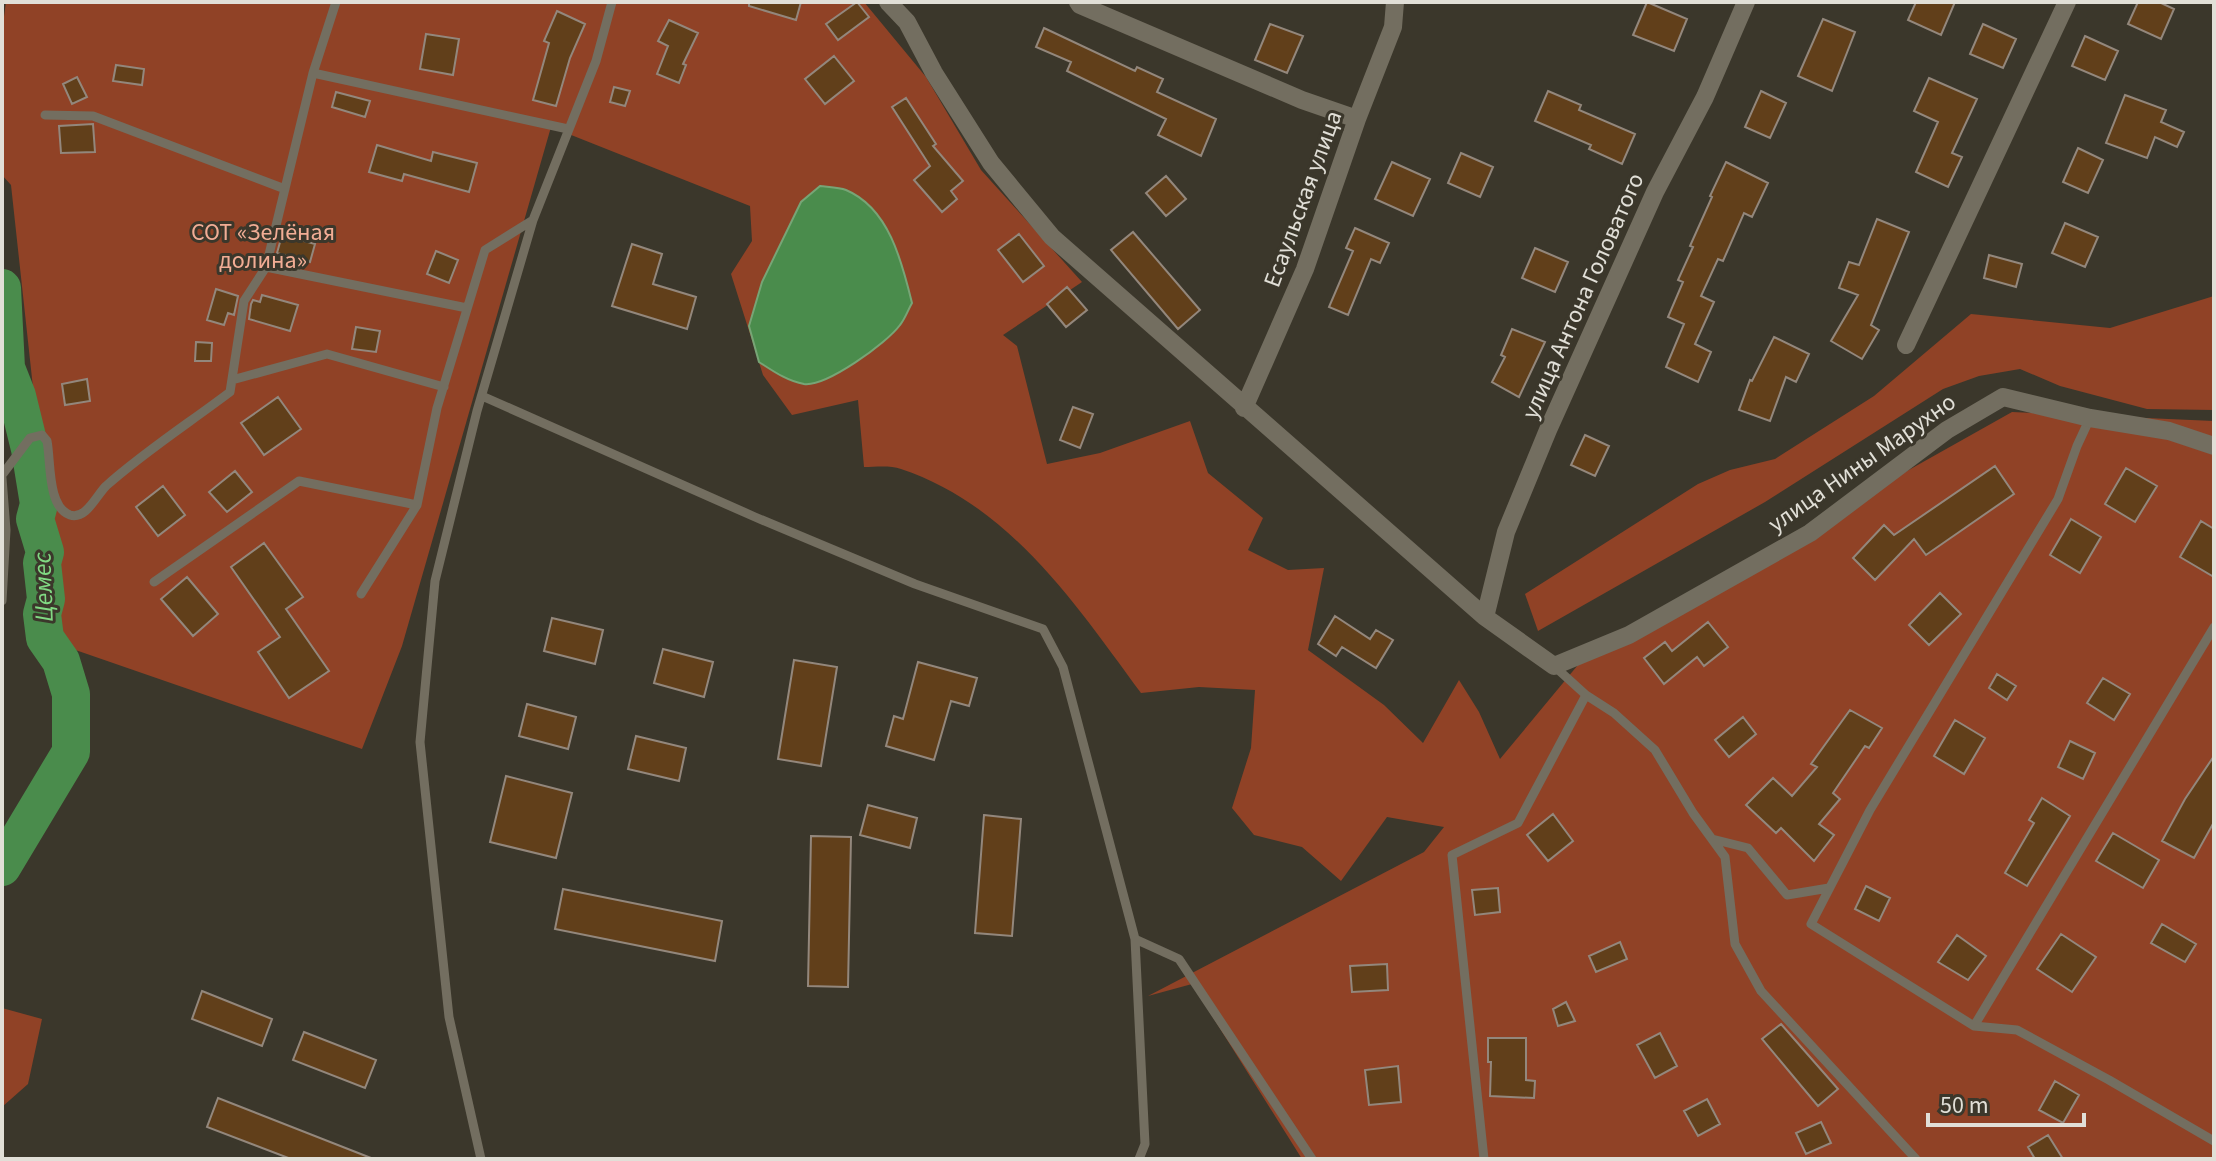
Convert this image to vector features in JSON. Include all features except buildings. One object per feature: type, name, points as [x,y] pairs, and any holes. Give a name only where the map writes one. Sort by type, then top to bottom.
[{"type":"street","points":[[888,2],[907,22],[934,73],[991,163],[1052,237],[1485,617],[1554,666]]},
{"type":"street","points":[[1078,2],[1275,89],[1357,119]]},
{"type":"street","name":"Есаульская улица","points":[[1244,408],[1305,269],[1393,27],[1395,2]]},
{"type":"street","name":"улица Антона Головатого","points":[[1485,617],[1506,532],[1548,430],[1655,192],[1705,97],[1746,2]]},
{"type":"street","points":[[1906,345],[2067,2]]},
{"type":"street","name":"улица Нины Марухно","points":[[1554,666],[1629,635],[1810,533],[1947,430],[2003,397],[2090,418],[2169,431],[2214,446]]},
{"type":"lane","points":[[2,601],[6,530],[2,476],[30,438],[42,435],[47,441],[52,486],[61,509],[72,516],[82,514],[106,487],[230,392],[244,301],[266,267],[313,73],[336,2]]},
{"type":"lane","points":[[481,1159],[449,1017],[420,742],[435,581],[482,396],[533,220],[596,61],[612,2]]},
{"type":"lane","points":[[313,73],[568,129]]},
{"type":"lane","points":[[45,115],[93,116],[285,189]]},
{"type":"lane","points":[[361,594],[417,505],[444,387],[485,250],[533,220]]},
{"type":"lane","points":[[266,267],[467,308]]},
{"type":"lane","points":[[232,380],[327,354],[444,387]]},
{"type":"lane","points":[[482,396],[915,584],[1043,629],[1063,667],[1135,939],[1145,1144],[1139,1159]]},
{"type":"lane","points":[[2090,418],[2058,499],[1870,810],[1811,924],[1974,1026],[2017,1030],[2214,1141]]},
{"type":"lane","points":[[154,582],[299,481],[417,505]]},
{"type":"lane","points":[[1974,1026],[2214,627]]},
{"type":"lane","points":[[1554,666],[1655,750],[1725,857],[1735,944],[1761,991],[1916,1159]]},
{"type":"lane","points":[[1484,1159],[1452,855],[1518,823],[1586,695]]},
{"type":"lane","points":[[1712,839],[1748,848],[1787,895],[1829,888]]},
{"type":"lane","points":[[1135,939],[1179,959],[1312,1159]]},
{"type":"green space","name":"СОТ «Зелёная долина»","points":[[6,2],[864,2],[926,77],[981,170],[1082,282],[1003,335],[1017,346],[1047,464],[1100,453],[1190,421],[1208,473],[1263,518],[1248,550],[1288,570],[1324,568],[1308,650],[1384,705],[1423,743],[1459,680],[1479,712],[1500,759],[1592,648],[2012,412],[2214,421],[2214,1159],[1302,1159],[1192,984],[1148,996],[1424,852],[1444,827],[1387,817],[1341,881],[1302,847],[1254,835],[1232,808],[1251,748],[1255,690],[1199,687],[1141,693],[1065,593],[1008,532],[940,485],[897,468],[864,467],[858,400],[792,415],[763,375],[731,274],[752,241],[750,206],[551,127],[402,646],[362,749],[61,645],[11,185],[2,175],[2,31]]},
{"type":"green space","points":[[2214,296],[2214,410],[2147,409],[2060,386],[2020,369],[1979,376],[1943,389],[1765,502],[1538,631],[1525,594],[1698,484],[1730,470],[1775,459],[1874,396],[1971,314],[2110,328]]},
{"type":"green space","points":[[2,1008],[42,1019],[28,1084],[2,1107]]},
{"type":"shaded area","points":[[820,186],[846,190],[873,209],[898,254],[912,303],[900,325],[870,352],[826,379],[804,384],[786,378],[759,362],[749,326],[762,282],[801,202]]},
{"type":"waterway","name":"Цемес","points":[[2,288],[6,368],[17,396],[30,449],[39,504],[35,519],[45,552],[42,563],[46,599],[42,614],[45,638],[61,661],[71,694],[71,752],[2,867]]}]
